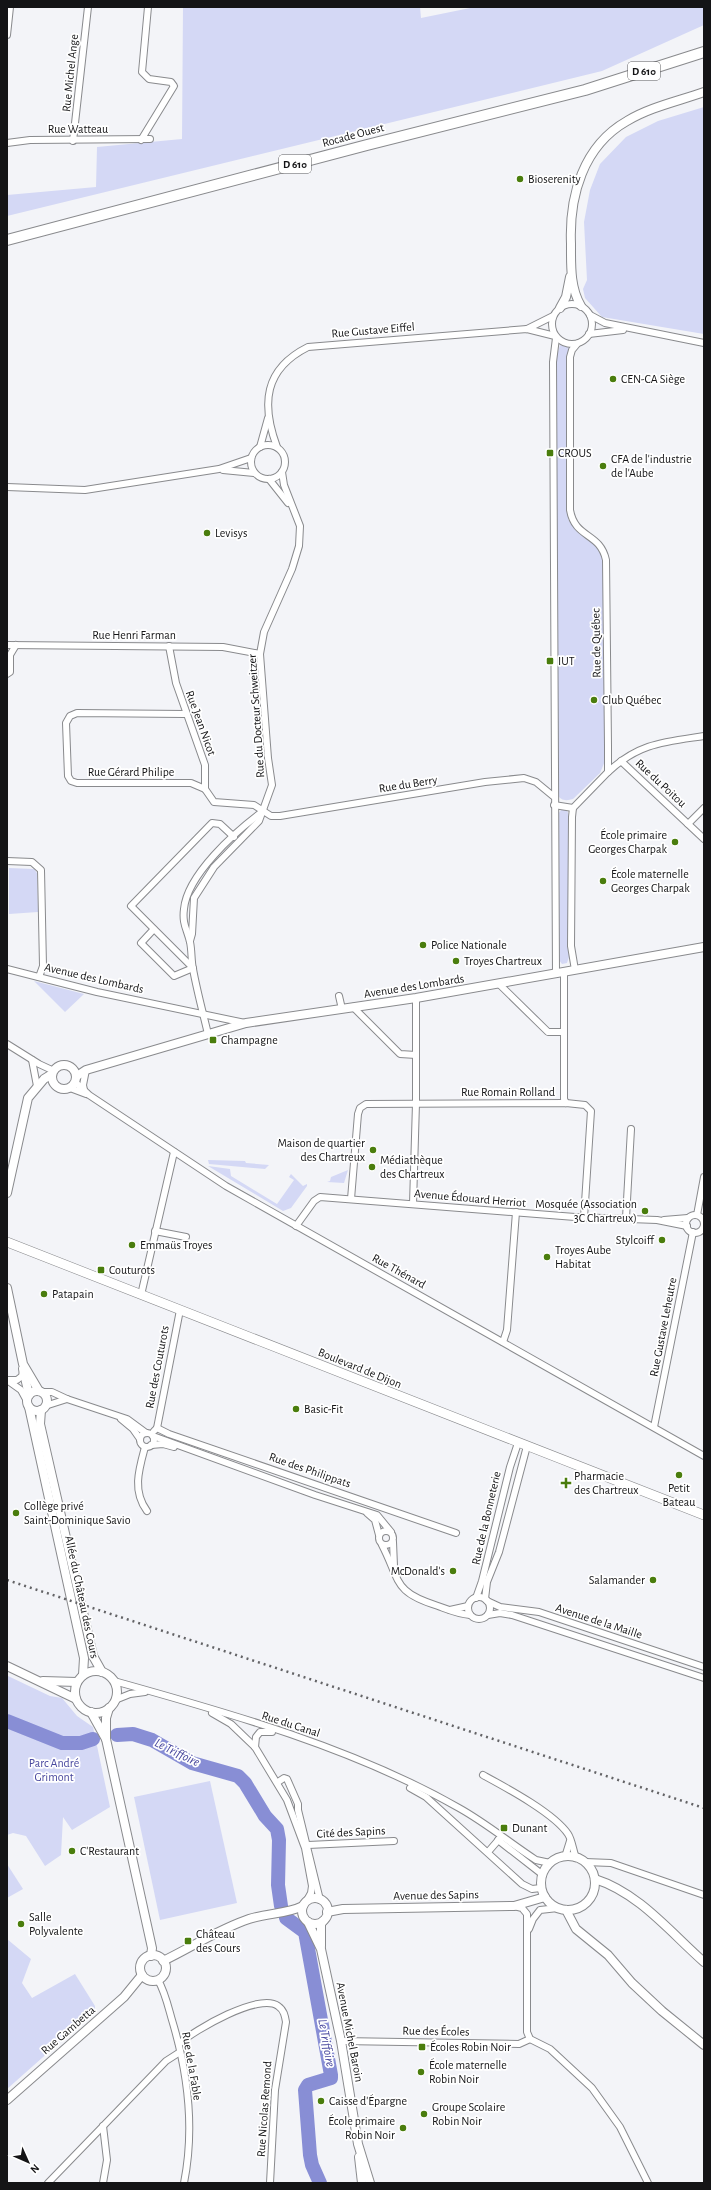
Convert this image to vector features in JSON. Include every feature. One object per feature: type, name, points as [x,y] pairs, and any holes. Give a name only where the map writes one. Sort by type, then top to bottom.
[{"type":"main road","name":"Rocade Ouest","points":[[7,240],[367,144],[585,90],[704,52]]},
{"type":"main road","name":"Boulevard de Dijon","points":[[7,1242],[704,1515]]},
{"type":"street","points":[[7,35],[10,7]]},
{"type":"street","name":"Rue Michel Ange","points":[[73,141],[88,7]]},
{"type":"street","points":[[141,140],[174,86],[171,82],[149,79],[142,72],[148,7]]},
{"type":"street","points":[[704,92],[644,112],[626,121],[599,145],[588,159],[576,187],[571,217],[574,288],[581,306],[590,315],[605,324],[704,343]]},
{"type":"street","name":"Rue Watteau","points":[[7,143],[30,140],[73,141],[150,139]]},
{"type":"street","points":[[572,264],[566,297],[560,308],[553,316],[551,326],[556,337],[566,344],[577,344],[589,334],[592,328],[590,315]]},
{"type":"street","points":[[560,308],[570,304],[581,306]]},
{"type":"street","name":"Rue Gustave Eiffel","points":[[527,329],[553,316]]},
{"type":"street","name":"Rue Gustave Eiffel","points":[[260,447],[268,416],[268,390],[278,368],[294,354],[308,347],[527,329],[556,337]]},
{"type":"street","points":[[589,334],[611,330],[635,330]]},
{"type":"street","points":[[556,337],[553,362],[553,796],[563,1032],[564,1099],[566,1103]]},
{"type":"street","name":"Rue de Québec","points":[[577,344],[572,350],[570,357],[570,510],[574,524],[603,548],[606,560],[608,772]]},
{"type":"street","name":"Rue Gustave Eiffel","points":[[268,416],[277,447]]},
{"type":"street","points":[[265,445],[277,447],[285,460],[282,472],[278,476],[269,479],[258,477],[251,467],[251,458],[254,451],[265,445]]},
{"type":"street","points":[[7,487],[85,490],[219,470],[251,458]]},
{"type":"street","points":[[219,470],[254,473]]},
{"type":"street","name":"Rue du Docteur Schweitzer","points":[[190,941],[192,934],[194,898],[197,892],[218,863],[259,821],[272,785],[260,654],[264,632],[292,568],[299,546],[300,526],[291,507],[284,485],[282,472]]},
{"type":"street","name":"Rue du Docteur Schweitzer","points":[[269,479],[291,507]]},
{"type":"street","name":"Rue Henri Farman","points":[[7,645],[223,647],[260,654]]},
{"type":"street","points":[[7,674],[10,672],[10,655],[16,645]]},
{"type":"street","name":"Rue Jean Nicot","points":[[168,646],[176,683],[185,714],[204,765],[204,789]]},
{"type":"street","name":"Rue Gérard Philipe","points":[[185,714],[77,714],[70,716],[66,723],[68,776],[71,781],[77,784],[191,783],[204,789]]},
{"type":"street","points":[[575,970],[571,946],[573,808],[608,772],[627,756],[650,745],[704,736]]},
{"type":"street","name":"Rue du Poitou","points":[[621,761],[704,839]]},
{"type":"street","name":"Rue du Berry","points":[[263,811],[271,816],[280,816],[466,785],[524,778],[536,782],[553,796]]},
{"type":"street","points":[[204,789],[214,802],[254,806],[263,811],[234,837],[196,876],[188,890],[184,908],[183,924],[190,941],[193,968],[208,1034]]},
{"type":"street","points":[[554,805],[573,808]]},
{"type":"street","points":[[688,824],[704,808]]},
{"type":"street","points":[[193,968],[131,906],[212,823],[220,824],[234,837]]},
{"type":"street","points":[[7,861],[32,862],[41,870],[43,966],[39,977]]},
{"type":"street","points":[[154,929],[140,943],[174,976],[193,968]]},
{"type":"street","name":"Avenue des Lombards","points":[[72,1068],[86,1070],[246,1023],[416,998],[704,947]]},
{"type":"street","name":"Avenue des Lombards","points":[[7,969],[97,992],[246,1023]]},
{"type":"street","points":[[498,984],[548,1032],[563,1032]]},
{"type":"street","points":[[339,996],[342,1009]]},
{"type":"street","points":[[413,1204],[416,1103],[416,998]]},
{"type":"street","points":[[353,1008],[400,1054],[416,1055]]},
{"type":"street","points":[[7,1044],[53,1072]]},
{"type":"street","points":[[32,1060],[35,1089]]},
{"type":"street","points":[[7,1193],[26,1104],[35,1089],[53,1072],[62,1065],[72,1068],[74,1082],[64,1089],[54,1084],[35,1089]]},
{"type":"street","points":[[86,1070],[83,1085],[86,1093]]},
{"type":"street","name":"Avenue des Lombards","points":[[74,1082],[86,1070]]},
{"type":"street","points":[[53,1072],[54,1084]]},
{"type":"street","name":"Rue Thénard","points":[[74,1082],[86,1093],[226,1186],[704,1456]]},
{"type":"street","name":"Rue Romain Rolland","points":[[351,1199],[358,1114],[360,1108],[366,1104],[566,1103],[585,1105],[591,1111],[584,1218]]},
{"type":"street","points":[[626,1218],[631,1129]]},
{"type":"street","points":[[141,1295],[174,1152]]},
{"type":"street","points":[[697,1215],[704,1177]]},
{"type":"street","name":"Avenue Édouard Herriot","points":[[296,1226],[314,1201],[320,1197],[584,1218],[657,1220],[688,1218]]},
{"type":"street","points":[[503,1342],[507,1330],[516,1212]]},
{"type":"street","points":[[697,1215],[704,1221],[703,1229],[692,1232],[687,1226],[688,1218],[697,1215]]},
{"type":"street","name":"Avenue Édouard Herriot","points":[[657,1220],[687,1226]]},
{"type":"street","points":[[155,1231],[186,1237]]},
{"type":"street","name":"Rue Gustave Leheutre","points":[[654,1427],[692,1232]]},
{"type":"street","name":"Allée du Château des Cours","points":[[7,1288],[28,1401],[84,1658],[84,1675]]},
{"type":"street","name":"Rue des Couturots","points":[[157,1428],[180,1310]]},
{"type":"street","points":[[7,1380],[17,1380],[22,1376],[23,1368]]},
{"type":"street","name":"Allée du Château des Cours","points":[[23,1368],[40,1392]]},
{"type":"street","points":[[7,1380],[21,1390],[34,1410],[67,1399]]},
{"type":"street","points":[[28,1401],[33,1392],[52,1392],[67,1399],[127,1419],[150,1435],[185,1449],[377,1515],[394,1536],[394,1572]]},
{"type":"street","points":[[40,1392],[46,1398],[43,1408]]},
{"type":"street","name":"Allée du Château des Cours","points":[[43,1408],[40,1424],[93,1656],[102,1672]]},
{"type":"street","points":[[118,1417],[133,1429],[140,1439],[141,1444],[148,1446],[163,1444],[185,1449]]},
{"type":"street","points":[[140,1439],[150,1435],[157,1428]]},
{"type":"street","name":"Rue des Philippats","points":[[157,1428],[169,1434],[456,1533]]},
{"type":"street","points":[[148,1446],[154,1443],[150,1435]]},
{"type":"street","name":"Rue de la Bonneterie","points":[[476,1598],[482,1581],[510,1467],[522,1445]]},
{"type":"street","name":"Rue de la Bonneterie","points":[[486,1600],[487,1582],[499,1552],[522,1445]]},
{"type":"street","points":[[147,1511],[137,1493],[148,1446]]},
{"type":"street","points":[[366,1512],[375,1520],[380,1535],[379,1540],[397,1580],[407,1593],[414,1598],[450,1610],[458,1615],[470,1615],[479,1619],[488,1615],[490,1608],[486,1600],[476,1598],[468,1606],[450,1610]]},
{"type":"street","points":[[380,1535],[387,1531],[391,1532]]},
{"type":"street","points":[[382,1545],[386,1546],[393,1542]]},
{"type":"street","name":"Avenue de la Maille","points":[[486,1600],[500,1606],[539,1612],[704,1667]]},
{"type":"street","points":[[468,1606],[470,1615]]},
{"type":"street","name":"Avenue de la Maille","points":[[488,1615],[500,1613],[512,1614],[704,1678]]},
{"type":"street","points":[[7,1666],[76,1699]]},
{"type":"street","points":[[106,1739],[91,1712],[79,1705],[76,1699],[77,1682],[84,1675],[96,1671],[102,1672],[114,1681],[116,1687],[115,1700],[109,1708],[106,1718],[106,1739],[152,1948],[151,1956]]},
{"type":"street","points":[[32,1679],[51,1683],[77,1682]]},
{"type":"street","name":"Rue du Canal","points":[[114,1681],[281,1732],[344,1754],[422,1789],[458,1807],[500,1838],[543,1875]]},
{"type":"street","name":"Rue du Canal","points":[[115,1700],[130,1694],[149,1692]]},
{"type":"street","points":[[200,1707],[231,1724],[255,1747],[278,1782],[287,1800],[305,1848],[312,1886],[311,1893],[304,1904],[302,1911],[306,1921]]},
{"type":"street","points":[[91,1712],[104,1711],[109,1708]]},
{"type":"street","points":[[255,1747],[256,1737],[260,1732],[281,1732]]},
{"type":"street","points":[[483,1775],[516,1792],[562,1827],[568,1834],[576,1858]]},
{"type":"street","points":[[278,1782],[284,1778],[290,1784],[298,1804],[298,1810],[308,1845],[316,1890],[320,1900]]},
{"type":"street","points":[[410,1788],[426,1798],[488,1852],[525,1887],[532,1889],[542,1888]]},
{"type":"street","points":[[422,1789],[426,1798]]},
{"type":"street","points":[[488,1852],[500,1838]]},
{"type":"street","name":"Rue du Canal","points":[[500,1838],[536,1860],[550,1863]]},
{"type":"street","name":"Cité des Sapins","points":[[308,1845],[394,1841]]},
{"type":"street","points":[[565,1857],[570,1841]]},
{"type":"street","points":[[704,1895],[611,1863],[585,1862],[576,1858],[565,1857],[550,1863],[543,1875],[542,1888],[545,1897],[550,1904],[562,1909],[572,1924],[585,1938],[608,1956],[632,1983],[662,2011],[704,2045]]},
{"type":"street","points":[[528,1937],[533,1919],[540,1910],[581,1907],[589,1900],[594,1891],[595,1879],[592,1870],[585,1862]]},
{"type":"street","points":[[595,1879],[616,1887],[630,1896],[704,1962]]},
{"type":"street","name":"Avenue des Sapins","points":[[327,1912],[343,1909],[514,1906],[545,1897]]},
{"type":"street","points":[[163,1961],[209,1936],[249,1919],[286,1912],[315,1898],[326,1904],[327,1912],[323,1921],[317,1924],[286,1912]]},
{"type":"street","points":[[514,1906],[522,1908],[527,1914],[526,2032],[530,2039],[550,2049],[592,2088],[620,2127],[648,2183]]},
{"type":"street","name":"Avenue Michel Baroin","points":[[306,1921],[321,1949]]},
{"type":"street","name":"Avenue Michel Baroin","points":[[323,1921],[321,1924],[321,1949],[341,2041],[358,2144],[362,2183]]},
{"type":"street","points":[[151,1956],[159,1957],[163,1961],[165,1972],[158,1980],[151,1981],[142,1975],[140,1967],[141,1963],[146,1958],[151,1956]]},
{"type":"street","name":"Rue Gambetta","points":[[7,2100],[124,1998],[142,1975]]},
{"type":"street","name":"Rue de la Fable","points":[[158,1980],[162,1987],[179,2044],[188,2094],[189,2124],[187,2168],[184,2183]]},
{"type":"street","name":"Rue Nicolas Remond","points":[[179,2044],[185,2038],[220,2019],[256,2004],[269,2002],[278,2006],[284,2012],[286,2022],[276,2082],[270,2183]]},
{"type":"street","name":"Rue des Écoles","points":[[341,2041],[519,2044],[530,2039]]},
{"type":"street","points":[[48,2183],[166,2061],[180,2052]]},
{"type":"street","points":[[103,2126],[107,2160],[103,2183]]},
{"type":"street","name":"Avenue Michel Baroin","points":[[358,2144],[370,2183]]},
{"type":"green space","points":[[183,7],[420,7],[421,18],[475,7],[704,7],[704,25],[602,71],[7,216],[7,195],[96,187],[97,147],[182,139]]},
{"type":"green space","points":[[704,107],[704,334],[602,317],[585,298],[583,289],[587,280],[584,222],[590,190],[600,164],[626,137],[658,121]]},
{"type":"green space","points":[[560,345],[570,348],[568,352],[568,519],[576,530],[595,543],[604,559],[605,761],[600,773],[573,799],[566,800],[560,798],[557,794],[555,362]]},
{"type":"green space","points":[[562,809],[567,810],[569,816],[569,957],[567,963],[562,964],[559,960],[558,814]]},
{"type":"green space","points":[[9,868],[34,869],[37,873],[38,912],[9,914]]},
{"type":"green space","points":[[34,981],[84,994],[65,1012]]},
{"type":"green space","points":[[208,1160],[245,1161],[246,1163],[269,1165],[265,1169],[209,1164]]},
{"type":"green space","points":[[208,1166],[230,1169],[231,1176],[277,1204],[294,1180],[289,1177],[291,1174],[303,1186],[307,1184],[307,1186],[291,1208],[283,1211]]},
{"type":"green space","points":[[348,1170],[344,1183],[327,1182],[330,1181],[331,1177]]},
{"type":"green space","name":"Parc André Grimont","points":[[8,1676],[50,1696],[62,1698],[77,1716],[93,1727],[110,1807],[72,1830],[63,1817],[61,1855],[45,1866],[26,1836],[13,1833],[7,1835]]},
{"type":"green space","points":[[210,1781],[237,1903],[160,1920],[134,1797]]},
{"type":"green space","points":[[7,1864],[23,1889],[7,1898]]},
{"type":"green space","points":[[7,1939],[31,1959],[22,1983],[32,1998],[75,1974],[95,2006],[95,2011],[7,2089]]},
{"type":"waterway","name":"Le Triffoire","points":[[7,1721],[62,1743],[81,1743],[93,1739]]},
{"type":"waterway","name":"Le Triffoire","points":[[117,1735],[133,1734],[152,1740],[192,1763],[238,1776],[245,1783],[265,1816],[277,1829],[279,1840],[278,1885],[281,1906]]},
{"type":"waterway","name":"Le Triffoire","points":[[286,1918],[305,1932],[331,2075],[331,2078],[308,2085],[305,2090],[310,2155],[312,2165],[320,2183]]},
{"type":"railway","points":[[7,1580],[704,1808]]},
{"type":"place","name":"Bioserenity","points":[[520,179]]},
{"type":"place","name":"CEN-CA Siège","points":[[613,379]]},
{"type":"place","name":"CROUS","points":[[550,453]]},
{"type":"place","name":"CFA de l'industrie de l'Aube","points":[[603,466]]},
{"type":"place","name":"Levisys","points":[[207,533]]},
{"type":"place","name":"IUT","points":[[550,661]]},
{"type":"place","name":"Club Québec","points":[[594,700]]},
{"type":"place","name":"École primaire Georges Charpak","points":[[675,842]]},
{"type":"place","name":"École maternelle Georges Charpak","points":[[603,881]]},
{"type":"place","name":"Police Nationale","points":[[423,945]]},
{"type":"place","name":"Troyes Chartreux","points":[[456,961]]},
{"type":"place","name":"Champagne","points":[[213,1040]]},
{"type":"place","name":"Maison de quartier des Chartreux","points":[[373,1150]]},
{"type":"place","name":"Médiathèque des Chartreux","points":[[372,1167]]},
{"type":"place","name":"Mosquée (Association 3C Chartreux)","points":[[645,1211]]},
{"type":"place","name":"Stylcoiff","points":[[662,1240]]},
{"type":"place","name":"Emmaüs Troyes","points":[[132,1245]]},
{"type":"place","name":"Troyes Aube Habitat","points":[[547,1257]]},
{"type":"place","name":"Couturots","points":[[101,1270]]},
{"type":"place","name":"Patapain","points":[[44,1294]]},
{"type":"place","name":"Basic-Fit","points":[[296,1409]]},
{"type":"place","name":"Petit Bateau","points":[[679,1475]]},
{"type":"place","name":"Pharmacie des Chartreux","points":[[566,1483]]},
{"type":"place","name":"Collège privé Saint-Dominique Savio","points":[[16,1513]]},
{"type":"place","name":"McDonald's","points":[[453,1571]]},
{"type":"place","name":"Salamander","points":[[653,1580]]},
{"type":"place","name":"Dunant","points":[[504,1828]]},
{"type":"place","name":"C'Restaurant","points":[[72,1851]]},
{"type":"place","name":"Salle Polyvalente","points":[[21,1924]]},
{"type":"place","name":"Château des Cours","points":[[188,1941]]},
{"type":"place","name":"Écoles Robin Noir","points":[[422,2047]]},
{"type":"place","name":"École maternelle Robin Noir","points":[[421,2072]]},
{"type":"place","name":"Caisse d'Épargne","points":[[321,2101]]},
{"type":"place","name":"Groupe Scolaire Robin Noir","points":[[424,2114]]},
{"type":"place","name":"École primaire Robin Noir","points":[[403,2128]]}]
